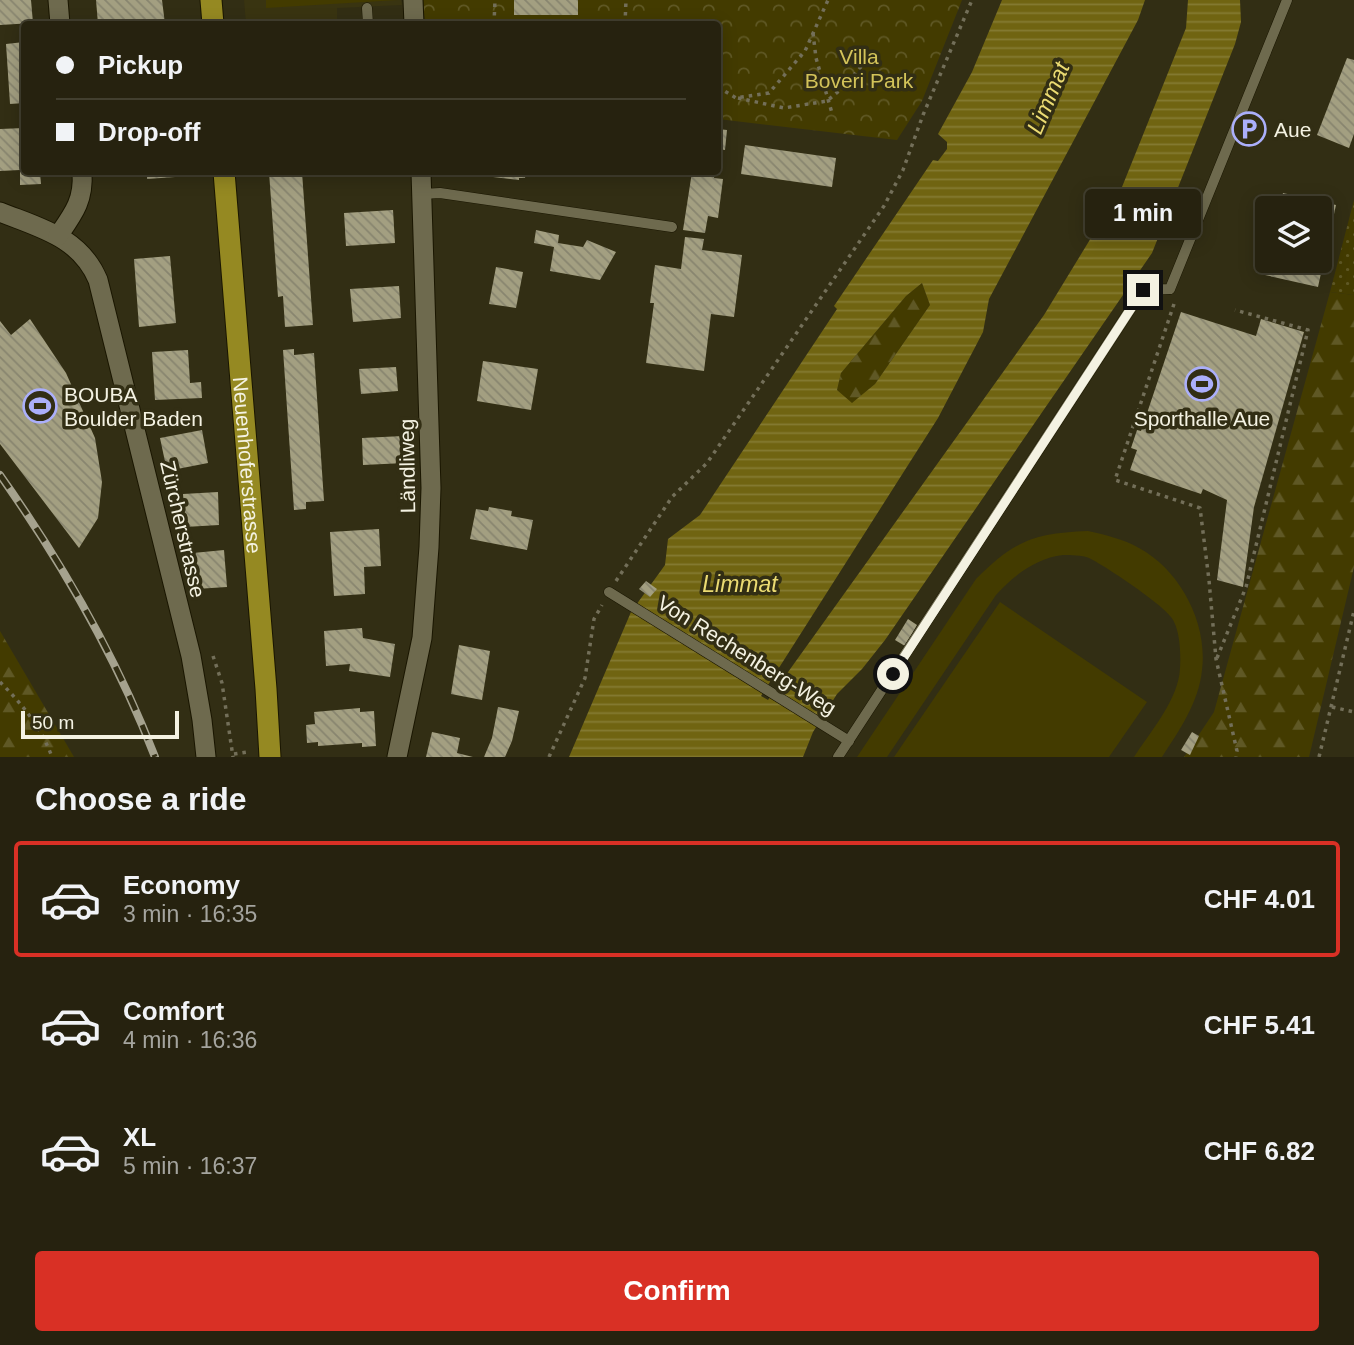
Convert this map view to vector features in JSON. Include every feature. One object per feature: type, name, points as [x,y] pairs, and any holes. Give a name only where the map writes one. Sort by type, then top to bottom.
[{"type":"main road","points":[[211,0],[213,21]]},
{"type":"main road","name":"Neuenhoferstrasse","points":[[224,175],[270,757]]},
{"type":"street","points":[[58,0],[60,21]]},
{"type":"street","points":[[413,0],[414,21]]},
{"type":"street","points":[[58,236],[78,205],[83,189],[82,175]]},
{"type":"street","name":"Ländliweg","points":[[397,757],[422,638],[429,547],[431,488],[421,175]]},
{"type":"street","name":"Zürcherstrasse","points":[[0,212],[74,245],[92,265],[98,280],[191,656],[206,757]]},
{"type":"lane","points":[[838,757],[1143,290],[1170,289],[1287,0]]},
{"type":"lane","points":[[367,8],[368,21]]},
{"type":"lane","points":[[422,194],[440,193],[672,227]]},
{"type":"lane","name":"Von Rechenberg-Weg","points":[[609,592],[849,741]]},
{"type":"path","points":[[494,21],[495,0]]},
{"type":"path","points":[[625,21],[626,0]]},
{"type":"path","points":[[736,98],[769,93],[805,51],[828,0]]},
{"type":"path","points":[[549,757],[584,678],[594,619],[609,592],[672,497],[708,463],[884,206],[903,170],[923,115],[972,0]]},
{"type":"path","points":[[813,33],[816,58],[832,113]]},
{"type":"path","points":[[721,89],[736,98],[784,108],[827,101],[846,85],[863,64]]},
{"type":"path","points":[[1174,304],[1115,480],[1200,508],[1216,659],[1237,751],[1236,757]]},
{"type":"path","points":[[1216,659],[1246,587],[1308,330],[1235,310]]},
{"type":"path","points":[[1319,757],[1354,611]]},
{"type":"path","points":[[0,681],[33,720],[52,757]]},
{"type":"path","points":[[1332,707],[1354,712]]},
{"type":"shaded area","points":[[244,0],[401,0],[402,5],[337,8],[337,21],[246,21]]},
{"type":"green space","points":[[266,0],[398,0],[266,8]]},
{"type":"green space","name":"Villa Boveri Park","points":[[423,0],[962,0],[922,101],[897,140],[721,119],[721,21],[425,21]]},
{"type":"green space","points":[[1354,200],[1354,295],[1330,292]]},
{"type":"green space","points":[[922,283],[930,305],[875,384],[852,404],[837,390],[841,373],[906,296]]},
{"type":"green space","points":[[1330,292],[1354,295],[1354,567],[1309,757],[1184,757],[1214,712]]},
{"type":"green space","points":[[1088,531],[1127,542],[1154,558],[1179,584],[1196,617],[1203,652],[1200,682],[1187,716],[1162,757],[1134,757],[1163,715],[1175,691],[1180,668],[1180,649],[1174,622],[1157,603],[1096,562],[1083,556],[1063,555],[1026,569],[996,595],[887,757],[857,757],[976,579],[1002,556],[1026,542],[1053,534]]},
{"type":"green space","points":[[1000,602],[1147,702],[1109,757],[894,757]]},
{"type":"green space","points":[[0,631],[74,757],[0,757]]},
{"type":"water","name":"Limmat","points":[[1002,0],[1145,0],[1138,20],[989,299],[983,332],[938,418],[761,696],[768,700],[1044,315],[1122,187],[1186,28],[1188,0],[1240,0],[1241,22],[1235,44],[1152,253],[885,640],[837,694],[813,732],[803,757],[569,757],[631,612],[665,565],[668,539],[700,515],[837,309],[834,306],[933,160],[938,161],[947,149],[947,142],[938,134],[972,72]],"holes":[[[922,283],[930,305],[875,384],[852,403],[837,390],[841,373],[906,296]]]},
{"type":"building","points":[[0,0],[31,0],[33,21],[0,25]]},
{"type":"building","points":[[96,0],[162,0],[165,21],[98,21]]},
{"type":"building","points":[[514,0],[578,0],[578,15],[514,15]]},
{"type":"building","points":[[21,42],[21,103],[10,104],[6,44]]},
{"type":"building","points":[[1347,58],[1354,60],[1354,134],[1349,148],[1317,135]]},
{"type":"building","points":[[21,128],[21,175],[40,175],[41,184],[20,185],[20,170],[0,171],[0,129]]},
{"type":"building","points":[[721,129],[727,130],[725,150],[721,149]]},
{"type":"building","points":[[745,145],[836,158],[832,187],[741,174]]},
{"type":"building","points":[[147,175],[175,175],[175,177],[147,179]]},
{"type":"building","points":[[269,175],[302,175],[313,325],[285,327],[283,296],[278,297]]},
{"type":"building","points":[[493,175],[526,175],[519,180]]},
{"type":"building","points":[[692,175],[714,175],[714,178],[723,179],[718,218],[708,216],[705,233],[683,230]]},
{"type":"building","points":[[1332,204],[1336,205],[1332,223]]},
{"type":"building","points":[[393,210],[395,243],[346,246],[344,213]]},
{"type":"building","points":[[536,230],[559,235],[558,243],[583,247],[587,240],[616,252],[600,280],[550,271],[554,247],[534,243]]},
{"type":"building","points":[[685,237],[704,239],[702,250],[742,255],[734,317],[711,314],[704,371],[646,363],[654,303],[650,303],[655,265],[681,269]]},
{"type":"building","points":[[170,256],[176,323],[139,327],[134,259]]},
{"type":"building","points":[[496,267],[523,272],[516,308],[489,304]]},
{"type":"building","points":[[1265,273],[1321,273],[1318,287]]},
{"type":"building","points":[[399,286],[401,318],[353,322],[350,289]]},
{"type":"building","points":[[1181,312],[1256,336],[1261,319],[1304,332],[1254,507],[1243,587],[1217,580],[1227,500],[1203,489],[1201,494],[1130,470],[1137,450],[1131,448],[1137,430],[1141,431]]},
{"type":"building","name":"BOUBA Boulder Baden","points":[[30,319],[66,373],[95,438],[102,482],[98,518],[79,548],[0,444],[0,321],[11,335]]},
{"type":"building","points":[[294,349],[294,355],[314,353],[324,501],[306,502],[306,509],[294,510],[283,350]]},
{"type":"building","points":[[188,350],[190,383],[201,382],[202,398],[155,400],[152,352]]},
{"type":"building","points":[[483,361],[538,369],[531,410],[477,401]]},
{"type":"building","points":[[396,367],[398,391],[361,394],[359,369]]},
{"type":"building","points":[[202,430],[208,463],[167,471],[160,438]]},
{"type":"building","points":[[403,436],[405,463],[363,465],[362,438]]},
{"type":"building","points":[[218,492],[219,525],[185,527],[183,494]]},
{"type":"building","points":[[489,507],[512,511],[511,516],[533,520],[527,550],[470,539],[476,509],[488,511]]},
{"type":"building","points":[[379,529],[381,566],[364,567],[365,594],[334,596],[330,532]]},
{"type":"building","points":[[224,550],[227,587],[196,589],[193,553]]},
{"type":"building","points":[[646,581],[657,589],[650,597],[639,589]]},
{"type":"building","points":[[908,619],[917,625],[905,646],[895,640]]},
{"type":"building","points":[[362,628],[363,638],[395,644],[390,677],[349,671],[350,664],[326,666],[324,631]]},
{"type":"building","points":[[459,645],[490,651],[482,700],[451,694]]},
{"type":"building","points":[[498,707],[519,711],[512,741],[505,757],[484,757],[492,738]]},
{"type":"building","points":[[360,708],[360,712],[374,711],[376,746],[362,747],[362,743],[318,746],[318,742],[307,743],[306,725],[315,724],[314,712]]},
{"type":"building","points":[[432,732],[460,738],[457,753],[473,757],[426,757]]},
{"type":"building","points":[[1192,732],[1199,736],[1190,755],[1181,750]]},
{"type":"railway","points":[[0,475],[45,542],[86,611],[123,683],[155,757]]},
{"type":"place","name":"Aue","points":[[1249,129]]},
{"type":"place","name":"Sporthalle Aue","points":[[1202,384]]},
{"type":"place","name":"BOUBA Boulder Baden","points":[[40,406]]},
{"type":"route","points":[[893,674],[1143,290]]}]
